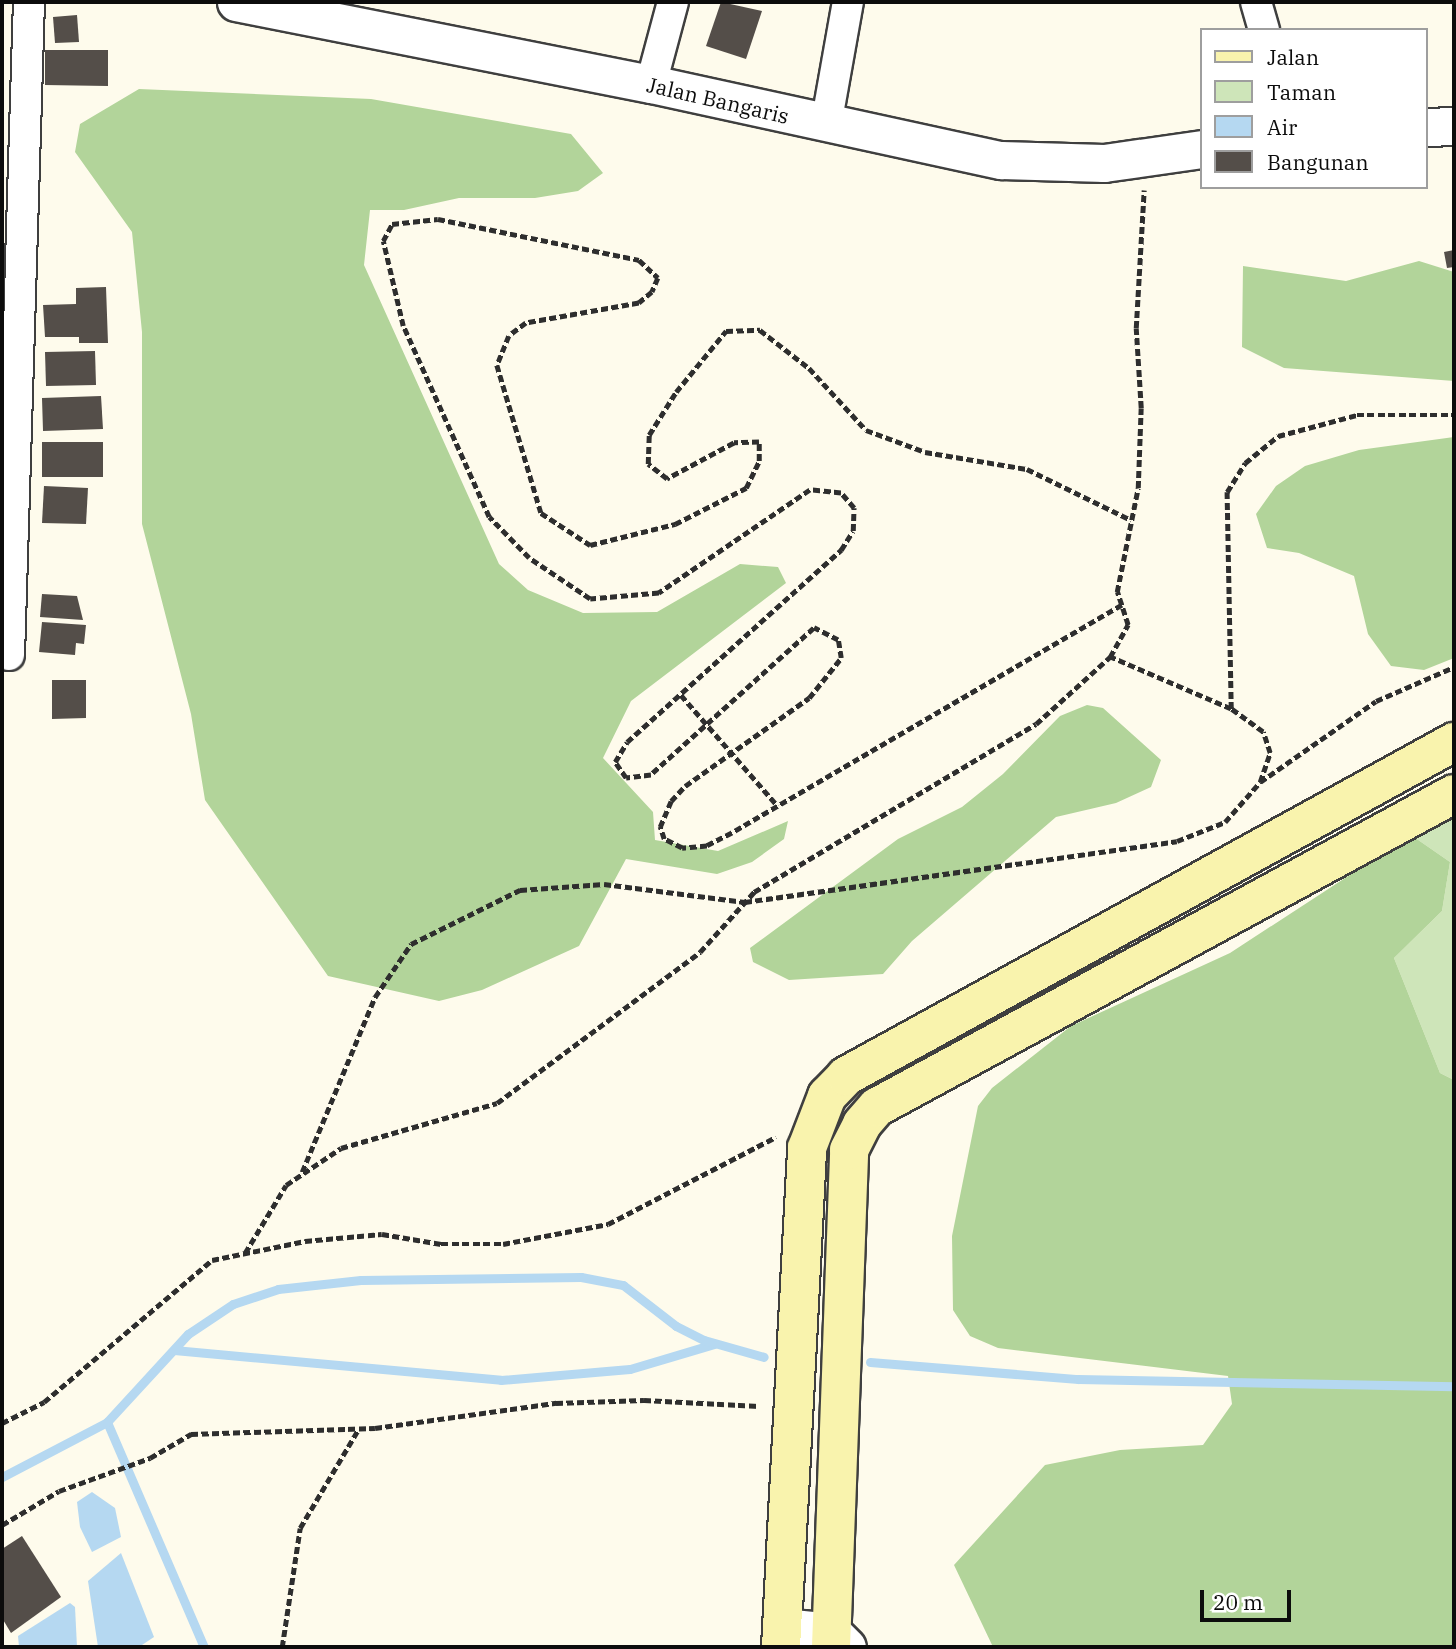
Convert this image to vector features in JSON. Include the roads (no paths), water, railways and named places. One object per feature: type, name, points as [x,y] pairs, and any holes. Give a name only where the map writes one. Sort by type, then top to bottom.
[{"type":"main road","points":[[782,1637],[807,1148],[827,1096],[846,1076],[1454,742]]},
{"type":"main road","points":[[837,1642],[838,1413],[849,1150],[877,1107],[1454,794]]},
{"type":"street","points":[[9,655],[7,533],[11,183],[29,2]]},
{"type":"street","name":"Jalan Bangaris","points":[[236,2],[651,84],[825,125],[1031,165],[1146,158],[1200,149]]},
{"type":"street","points":[[651,84],[673,2]]},
{"type":"street","points":[[825,125],[848,2]]},
{"type":"street","points":[[1256,2],[1263,28]]},
{"type":"street","points":[[1428,127],[1454,126]]},
{"type":"street","points":[[782,1637],[837,1642]]},
{"type":"water","points":[[92,1492],[115,1508],[121,1537],[92,1552],[80,1527],[77,1502]]},
{"type":"water","points":[[121,1553],[154,1637],[139,1647],[98,1647],[88,1581]]},
{"type":"water","points":[[70,1603],[75,1607],[77,1647],[19,1647],[18,1636]]},
{"type":"waterway","points":[[2,1477],[107,1422],[188,1334],[233,1304],[278,1289],[361,1280],[581,1277],[623,1285],[676,1326],[704,1340],[764,1357]]},
{"type":"waterway","points":[[174,1350],[501,1380],[630,1369],[714,1344]]},
{"type":"waterway","points":[[870,1362],[1078,1379],[1454,1386]]},
{"type":"waterway","points":[[107,1422],[204,1647]]}]
